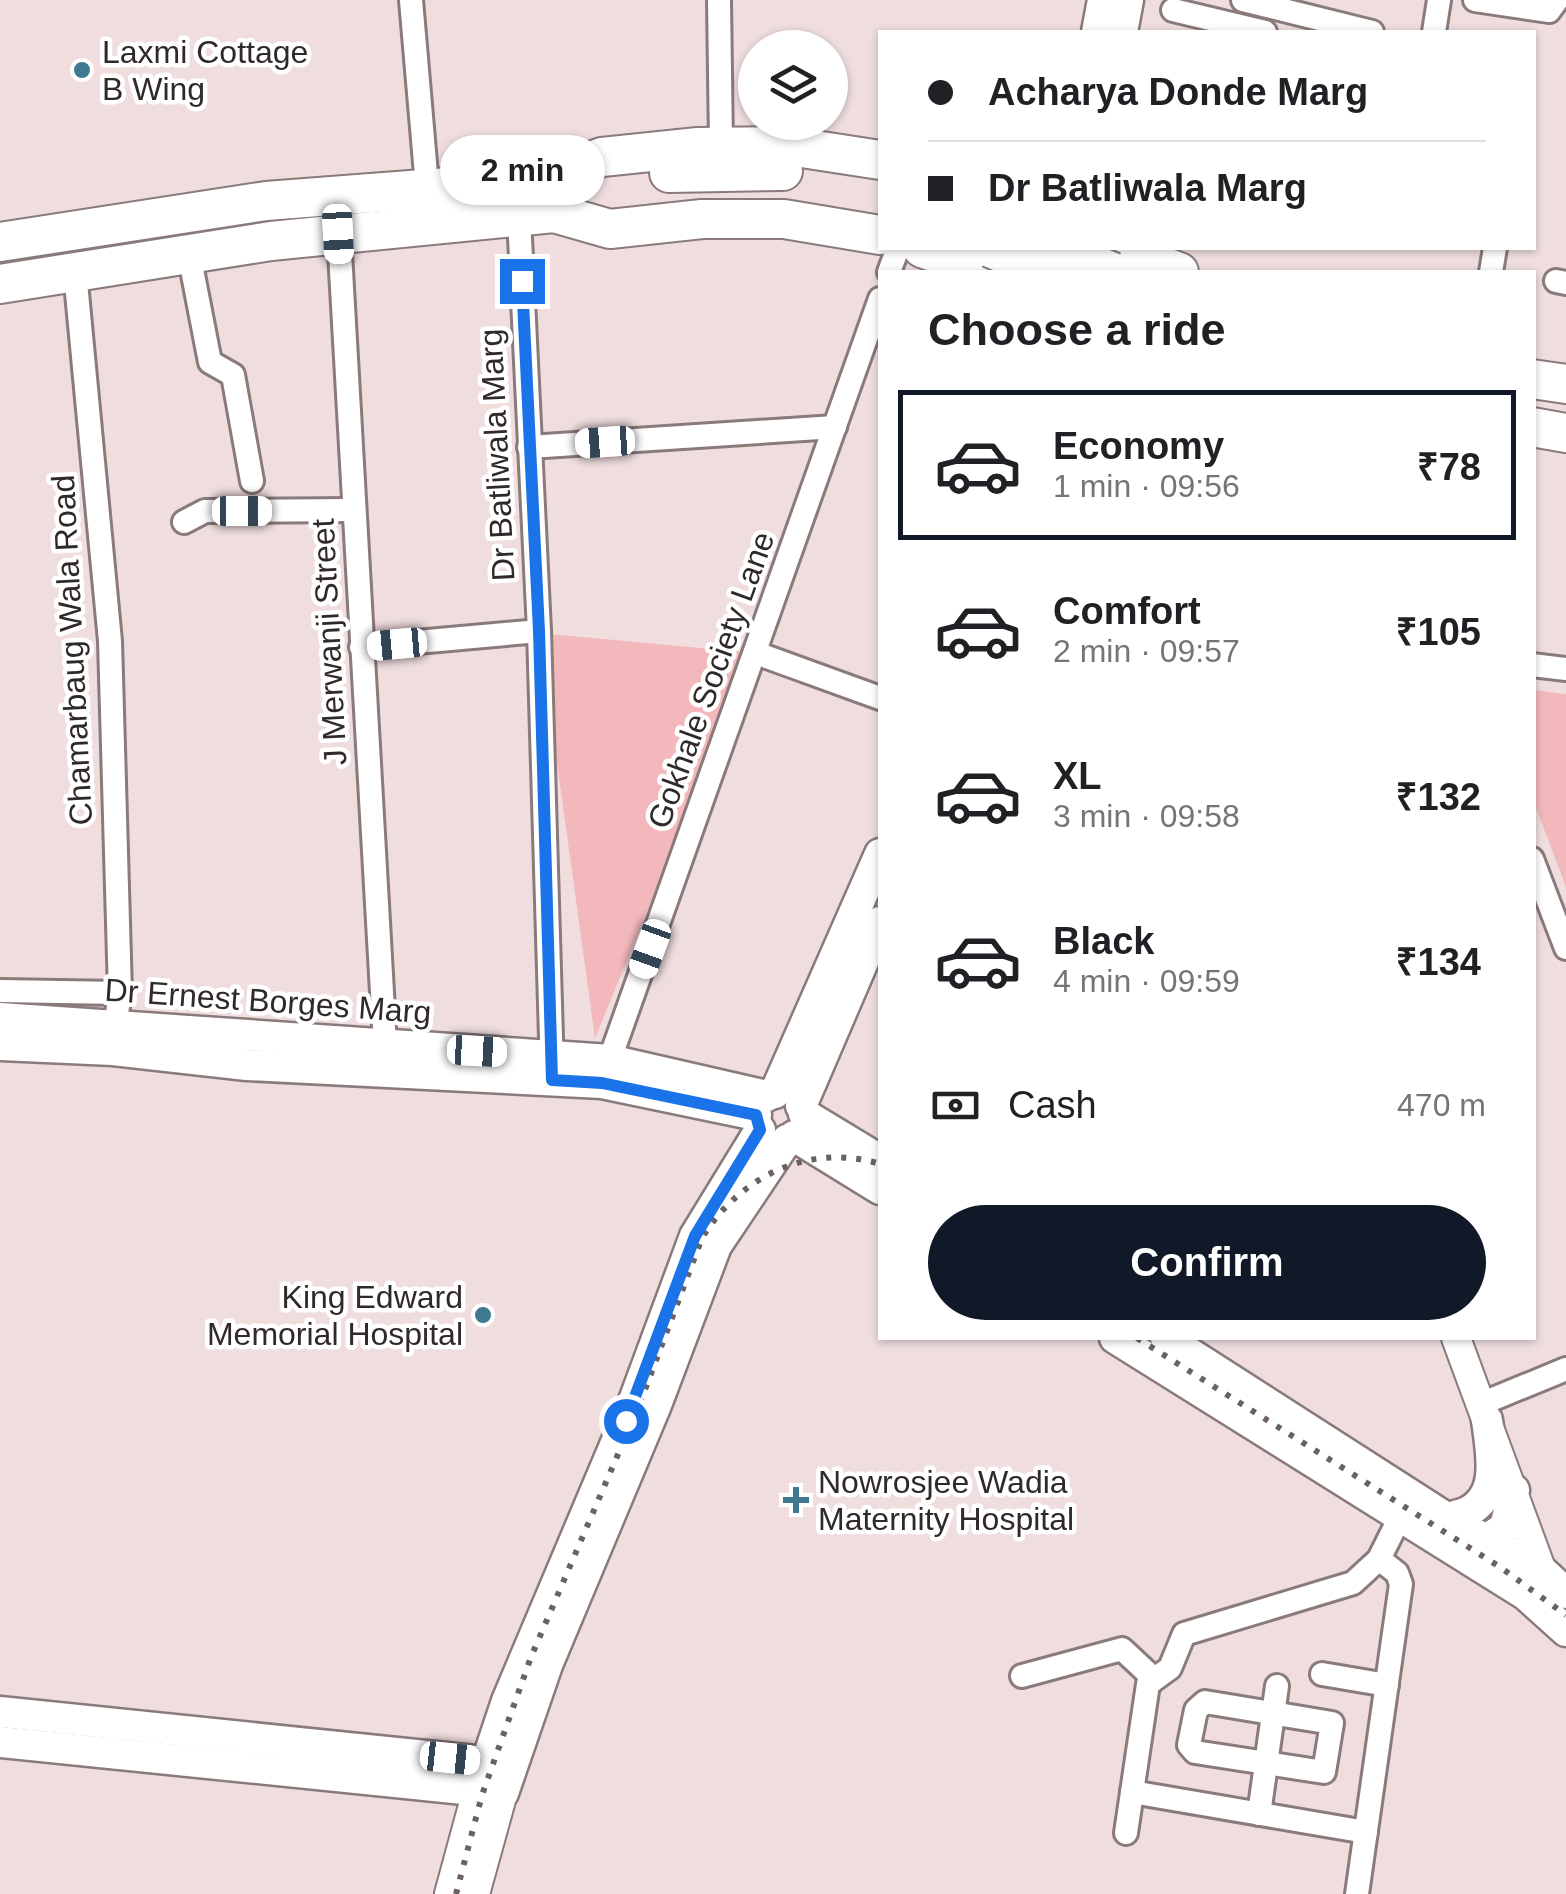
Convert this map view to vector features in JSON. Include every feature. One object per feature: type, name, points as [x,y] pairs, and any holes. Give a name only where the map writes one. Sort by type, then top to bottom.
[{"type":"highway","points":[[538,203],[602,157],[721,144],[789,146],[878,160]]},
{"type":"highway","points":[[0,284],[594,194],[787,171],[878,185]]},
{"type":"highway","points":[[0,242],[266,200],[427,186],[538,203],[610,228],[702,219],[784,218],[878,235]]},
{"type":"highway","points":[[594,194],[785,197],[878,212]]},
{"type":"highway","points":[[928,250],[983,270]]},
{"type":"highway","points":[[995,250],[1042,270]]},
{"type":"highway","points":[[1064,250],[1139,265]]},
{"type":"highway","points":[[1536,355],[1566,360]]},
{"type":"highway","points":[[1536,380],[1566,384]]},
{"type":"highway","points":[[1536,406],[1566,411]]},
{"type":"highway","points":[[1536,428],[1566,432]]},
{"type":"main road","points":[[1097,30],[1103,0]]},
{"type":"main road","points":[[1122,30],[1128,0]]},
{"type":"main road","points":[[781,1116],[878,859]]},
{"type":"main road","points":[[495,1778],[547,1665],[705,1241],[781,1116],[878,926]]},
{"type":"main road","name":"Dr Ernest Borges Marg","points":[[0,1018],[248,1052],[606,1072],[781,1116],[878,1159]]},
{"type":"main road","name":"Dr Ernest Borges Marg","points":[[0,1046],[113,1036]]},
{"type":"main road","name":"Dr Ernest Borges Marg","points":[[248,1052],[385,1045],[439,1062]]},
{"type":"main road","name":"Dr Ernest Borges Marg","points":[[781,1116],[878,1188]]},
{"type":"main road","points":[[1169,1340],[1421,1523],[1462,1514],[1488,1493],[1491,1454],[1484,1412]]},
{"type":"main road","points":[[1132,1342],[1421,1523],[1534,1583],[1566,1593]]},
{"type":"main road","points":[[1474,1548],[1505,1527],[1514,1490]]},
{"type":"main road","points":[[1534,1583],[1566,1631]]},
{"type":"main road","points":[[0,1712],[495,1778]]},
{"type":"main road","points":[[0,1742],[495,1778]]},
{"type":"street","points":[[411,0],[427,186]]},
{"type":"street","points":[[720,0],[721,144]]},
{"type":"street","points":[[1243,0],[1364,30]]},
{"type":"street","points":[[1434,30],[1440,0]]},
{"type":"street","points":[[1474,0],[1549,11],[1557,0]]},
{"type":"street","points":[[1172,14],[1255,30]]},
{"type":"street","name":"Dr Batliwala Marg","points":[[538,203],[529,448],[553,1068]]},
{"type":"street","name":"J Merwanji Street","points":[[338,234],[385,1045]]},
{"type":"street","points":[[189,254],[210,362],[233,375],[252,481]]},
{"type":"street","name":"Chamarbaug Wala Road","points":[[75,272],[110,641],[120,993],[113,1036]]},
{"type":"street","name":"Gokhale Society Lane","points":[[606,1072],[878,305]]},
{"type":"street","points":[[529,448],[834,427]]},
{"type":"street","points":[[184,522],[205,511],[354,510]]},
{"type":"street","points":[[361,647],[539,631]]},
{"type":"street","points":[[756,653],[878,697]]},
{"type":"street","points":[[1536,665],[1566,669]]},
{"type":"street","points":[[1536,869],[1566,948]]},
{"type":"street","points":[[0,991],[120,993]]},
{"type":"street","points":[[1457,1340],[1514,1490],[1534,1583]]},
{"type":"street","points":[[1484,1412],[1566,1369]]},
{"type":"street","points":[[1152,1677],[1170,1668],[1184,1634],[1193,1628],[1354,1582],[1421,1523]]},
{"type":"street","points":[[1357,1894],[1401,1584],[1397,1573],[1379,1560]]},
{"type":"street","points":[[1022,1676],[1122,1649],[1152,1677]]},
{"type":"street","points":[[1322,1674],[1387,1685]]},
{"type":"street","points":[[1126,1832],[1152,1677]]},
{"type":"street","points":[[1259,1814],[1277,1686]]},
{"type":"street","points":[[1200,1704],[1273,1713],[1327,1720],[1333,1728],[1324,1772],[1195,1752],[1189,1745],[1200,1704]]},
{"type":"street","points":[[450,1894],[495,1778]]},
{"type":"street","points":[[475,1894],[495,1778]]},
{"type":"street","points":[[1132,1792],[1366,1832]]},
{"type":"shaded area","points":[[539,633],[754,653],[595,1038]]},
{"type":"shaded area","points":[[1536,690],[1566,694],[1566,887],[1536,808]]},
{"type":"railway","points":[[456,1894],[482,1795],[531,1657],[640,1403],[702,1238],[735,1198],[778,1170],[827,1158],[878,1164]]},
{"type":"railway","points":[[1140,1340],[1500,1567],[1566,1615]]},
{"type":"place","name":"Laxmi Cottage B Wing","points":[[82,70]]},
{"type":"place","name":"King Edward Memorial Hospital","points":[[483,1315]]},
{"type":"place","name":"Nowrosjee Wadia Maternity Hospital","points":[[796,1500]]},
{"type":"route","points":[[522,281],[539,631],[552,1080],[602,1083],[756,1115],[760,1130],[695,1236],[626,1421]]}]
